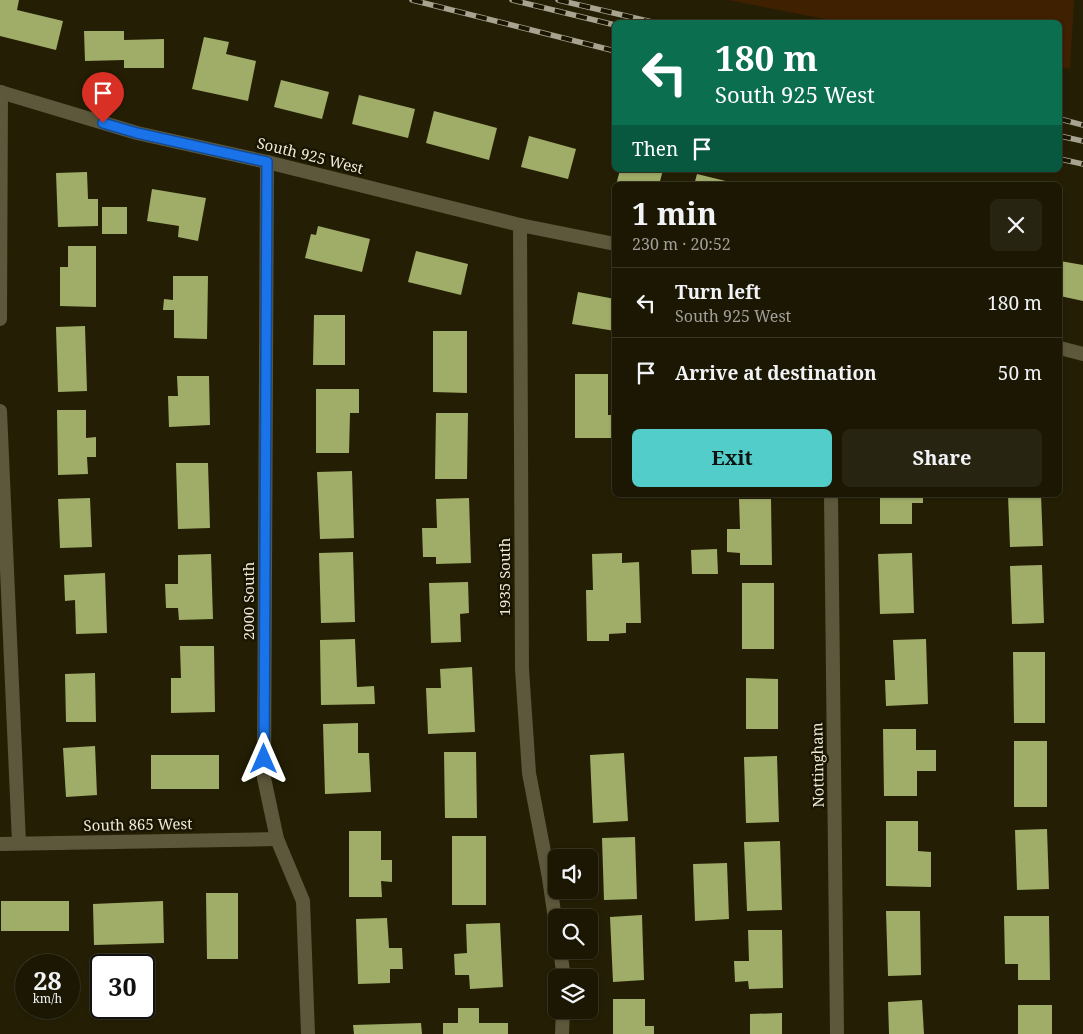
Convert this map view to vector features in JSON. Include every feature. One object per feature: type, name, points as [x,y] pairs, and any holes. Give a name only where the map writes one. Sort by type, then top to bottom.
[{"type":"street","name":"South 925 West","points":[[0,92],[137,133],[267,162],[520,225],[612,243]]},
{"type":"street","points":[[0,92],[0,319]]},
{"type":"street","name":"2000 South","points":[[267,162],[264,778],[278,839],[303,900],[308,1034]]},
{"type":"street","name":"1935 South","points":[[520,225],[522,669],[529,773],[554,909]]},
{"type":"street","points":[[1062,349],[1083,354]]},
{"type":"street","points":[[0,411],[19,843]]},
{"type":"street","name":"Nottingham","points":[[832,497],[837,1034]]},
{"type":"street","name":"South 865 West","points":[[0,844],[278,839]]},
{"type":"street","points":[[562,1034],[563,1019]]},
{"type":"shaded area","points":[[728,0],[1074,0],[1070,69],[1062,67],[1062,20],[830,20]]},
{"type":"building","points":[[0,0],[19,0],[17,10],[63,21],[56,50],[0,36]]},
{"type":"building","points":[[84,31],[124,31],[124,40],[164,39],[164,68],[124,68],[124,60],[85,61]]},
{"type":"building","points":[[204,37],[229,42],[226,54],[256,61],[248,101],[192,89]]},
{"type":"building","points":[[281,80],[329,92],[322,119],[274,107]]},
{"type":"building","points":[[359,95],[415,109],[408,138],[352,124]]},
{"type":"building","points":[[434,111],[497,128],[489,160],[426,143]]},
{"type":"building","points":[[529,136],[576,149],[568,179],[521,167]]},
{"type":"building","points":[[87,172],[88,199],[98,199],[98,226],[58,227],[56,173]]},
{"type":"building","points":[[619,172],[662,172],[660,182],[617,182]]},
{"type":"building","points":[[697,174],[730,182],[695,182]]},
{"type":"building","points":[[152,189],[206,198],[198,241],[178,237],[179,226],[147,221]]},
{"type":"building","points":[[102,207],[127,207],[127,234],[102,234]]},
{"type":"building","points":[[318,226],[370,239],[362,272],[305,258],[311,234],[316,235]]},
{"type":"building","points":[[68,246],[96,246],[96,307],[60,306],[60,267],[68,267]]},
{"type":"building","points":[[416,251],[468,264],[461,295],[408,282]]},
{"type":"building","points":[[1062,261],[1083,265],[1083,301],[1062,296]]},
{"type":"building","points":[[173,276],[208,276],[207,339],[174,338],[174,310],[163,310],[164,299],[173,300]]},
{"type":"building","points":[[578,292],[612,298],[612,331],[572,324]]},
{"type":"building","points":[[314,315],[345,315],[345,365],[313,365]]},
{"type":"building","points":[[85,326],[87,391],[58,392],[56,327]]},
{"type":"building","points":[[433,331],[467,331],[467,393],[433,392]]},
{"type":"building","points":[[575,374],[608,374],[608,415],[612,415],[612,438],[575,438]]},
{"type":"building","points":[[177,376],[209,376],[210,425],[169,427],[168,396],[178,396]]},
{"type":"building","points":[[316,389],[359,389],[359,413],[350,413],[349,453],[316,453]]},
{"type":"building","points":[[57,410],[86,410],[86,438],[96,437],[96,457],[87,457],[88,474],[58,475]]},
{"type":"building","points":[[436,413],[468,413],[467,479],[435,479]]},
{"type":"building","points":[[176,463],[208,463],[210,528],[178,529]]},
{"type":"building","points":[[352,471],[354,538],[320,539],[317,472]]},
{"type":"building","points":[[880,497],[923,497],[923,503],[912,503],[912,524],[880,524]]},
{"type":"building","points":[[1008,497],[1041,497],[1043,546],[1010,547]]},
{"type":"building","points":[[90,498],[92,547],[60,548],[58,499]]},
{"type":"building","points":[[469,498],[471,563],[436,564],[436,557],[423,557],[422,528],[437,528],[436,499]]},
{"type":"building","points":[[739,499],[771,499],[772,565],[740,565],[740,553],[727,552],[727,529],[740,529]]},
{"type":"building","points":[[717,549],[718,574],[692,574],[691,550]]},
{"type":"building","points":[[353,552],[355,622],[321,623],[319,553]]},
{"type":"building","points":[[622,553],[622,563],[639,562],[641,623],[626,623],[626,633],[609,634],[609,641],[587,641],[586,590],[593,590],[592,554]]},
{"type":"building","points":[[912,553],[914,613],[880,614],[878,554]]},
{"type":"building","points":[[211,554],[213,619],[179,620],[178,608],[166,608],[165,584],[178,584],[178,555]]},
{"type":"building","points":[[1042,565],[1044,623],[1012,624],[1010,566]]},
{"type":"building","points":[[105,573],[107,633],[76,634],[75,600],[65,601],[64,575]]},
{"type":"building","points":[[468,582],[469,613],[460,614],[461,642],[431,643],[429,583]]},
{"type":"building","points":[[742,583],[774,583],[774,649],[742,649]]},
{"type":"building","points":[[355,639],[357,687],[374,686],[375,704],[321,705],[320,640]]},
{"type":"building","points":[[926,639],[928,704],[886,706],[885,680],[895,680],[893,640]]},
{"type":"building","points":[[180,646],[214,646],[215,712],[171,713],[171,678],[181,678]]},
{"type":"building","points":[[1013,652],[1045,652],[1045,723],[1014,723]]},
{"type":"building","points":[[472,667],[475,732],[428,734],[426,688],[441,688],[440,669]]},
{"type":"building","points":[[95,673],[96,722],[66,722],[65,674]]},
{"type":"building","points":[[746,678],[778,679],[778,729],[746,729]]},
{"type":"building","points":[[358,723],[358,753],[369,753],[371,792],[325,794],[323,724]]},
{"type":"building","points":[[883,729],[916,729],[916,750],[936,750],[936,771],[917,771],[917,796],[884,796]]},
{"type":"building","points":[[1014,741],[1047,741],[1047,807],[1014,807]]},
{"type":"building","points":[[95,746],[97,795],[66,797],[63,748]]},
{"type":"building","points":[[444,752],[476,752],[477,818],[445,818]]},
{"type":"building","points":[[624,753],[628,821],[593,823],[590,755]]},
{"type":"building","points":[[151,755],[219,755],[219,789],[151,789]]},
{"type":"building","points":[[777,756],[779,822],[746,823],[744,757]]},
{"type":"building","points":[[886,821],[918,821],[918,851],[931,852],[931,887],[886,886]]},
{"type":"building","points":[[1047,829],[1049,889],[1017,890],[1015,830]]},
{"type":"building","points":[[349,831],[381,831],[381,860],[392,860],[392,882],[381,881],[382,897],[349,897]]},
{"type":"building","points":[[452,836],[486,836],[486,905],[452,905]]},
{"type":"building","points":[[635,837],[637,899],[604,900],[602,838]]},
{"type":"building","points":[[780,841],[782,910],[747,911],[744,842]]},
{"type":"building","points":[[727,863],[729,919],[695,921],[693,864]]},
{"type":"building","points":[[206,893],[238,893],[238,959],[207,959]]},
{"type":"building","points":[[1,901],[69,901],[69,931],[1,931]]},
{"type":"building","points":[[163,901],[164,943],[94,945],[93,904]]},
{"type":"building","points":[[886,911],[920,911],[921,975],[888,976]]},
{"type":"building","points":[[642,915],[644,980],[613,982],[610,917]]},
{"type":"building","points":[[1004,916],[1049,916],[1050,980],[1018,980],[1018,964],[1005,964]]},
{"type":"building","points":[[387,918],[389,948],[402,948],[403,969],[390,969],[390,983],[358,984],[356,919]]},
{"type":"building","points":[[500,923],[503,987],[470,989],[469,975],[455,975],[454,954],[467,953],[466,924]]},
{"type":"building","points":[[748,930],[782,930],[783,988],[749,989],[748,981],[735,982],[734,961],[749,961]]},
{"type":"building","points":[[613,999],[645,999],[645,1026],[654,1026],[654,1034],[613,1034]]},
{"type":"building","points":[[922,1000],[924,1034],[889,1034],[888,1002]]},
{"type":"building","points":[[1018,1005],[1052,1005],[1052,1034],[1018,1034]]},
{"type":"building","points":[[458,1008],[479,1008],[479,1023],[508,1023],[508,1034],[443,1034],[443,1023],[458,1023]]},
{"type":"building","points":[[782,1013],[782,1034],[750,1034],[750,1014]]},
{"type":"building","points":[[421,1023],[422,1034],[354,1034],[353,1025]]},
{"type":"railway","points":[[412,0],[612,50]]},
{"type":"railway","points":[[512,0],[612,24]]},
{"type":"railway","points":[[558,0],[643,20]]},
{"type":"railway","points":[[1062,120],[1083,125]]},
{"type":"railway","points":[[1062,136],[1083,141]]},
{"type":"railway","points":[[1062,159],[1083,164]]},
{"type":"route","points":[[103,123],[137,133],[267,162],[264,759]]}]
